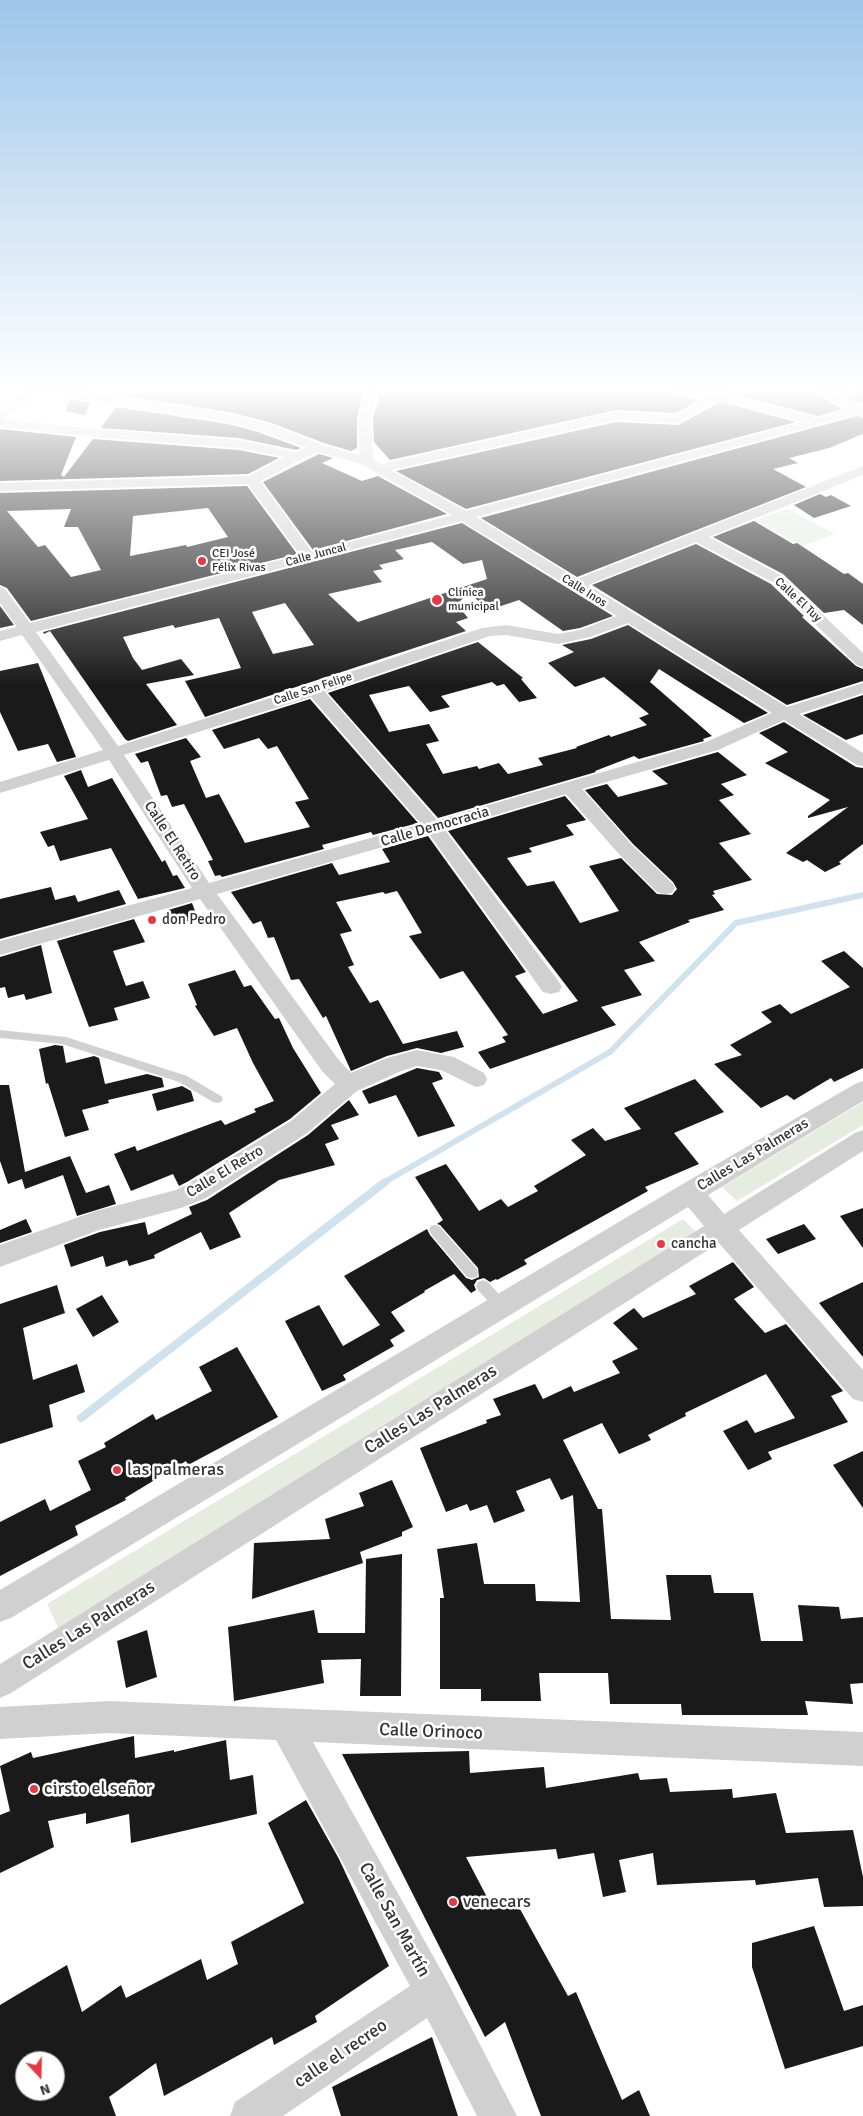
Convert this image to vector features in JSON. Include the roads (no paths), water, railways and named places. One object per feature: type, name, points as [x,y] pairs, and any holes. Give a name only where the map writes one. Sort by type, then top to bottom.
[{"type":"street","points":[[258,488],[309,557]]},
{"type":"street","name":"Calle Inos","points":[[415,488],[463,515],[627,618],[863,761]]},
{"type":"street","name":"Calle Juncal","points":[[0,636],[309,557],[568,488]]},
{"type":"street","points":[[575,585],[819,488]]},
{"type":"street","name":"Calle El Tuy","points":[[698,537],[767,572],[863,662]]},
{"type":"street","name":"Calle El Retiro","points":[[0,592],[114,753],[204,890],[330,1066],[349,1085]]},
{"type":"street","name":"Calle San Felipe","points":[[0,788],[314,690],[488,631],[506,630],[558,639],[584,634],[627,618]]},
{"type":"street","name":"Calle Democracia","points":[[0,948],[571,788],[712,746],[786,713],[863,688]]},
{"type":"street","points":[[314,690],[433,827],[551,987]]},
{"type":"street","points":[[571,788],[626,849],[665,888]]},
{"type":"street","name":"Calle El Retro","points":[[0,1256],[96,1221],[181,1198],[197,1191],[299,1126],[349,1085],[363,1077],[417,1058],[446,1064],[476,1079]]},
{"type":"street","name":"Calles Las Palmeras","points":[[0,1607],[863,1090]]},
{"type":"street","name":"Calles Las Palmeras","points":[[0,1682],[863,1139]]},
{"type":"street","points":[[690,1192],[863,1390]]},
{"type":"street","name":"Calle Orinoco","points":[[0,1723],[109,1717],[863,1749]]},
{"type":"street","name":"Calle San Martín","points":[[286,1726],[433,1992],[498,2116]]},
{"type":"street","name":"calle el recreo","points":[[249,2116],[433,1992]]},
{"type":"lane","points":[[0,1034],[62,1040],[183,1079],[217,1099]]},
{"type":"lane","points":[[435,1230],[472,1273]]},
{"type":"lane","points":[[483,1286],[501,1306]]},
{"type":"waterway","points":[[383,1183],[610,1052],[736,923],[863,895]]},
{"type":"waterway","points":[[81,1418],[385,1182]]},
{"type":"place","name":"CEI José Félix Rivas","points":[[202,561]]},
{"type":"place","name":"Clínica municipal","points":[[437,600]]},
{"type":"place","name":"don Pedro","points":[[152,920]]},
{"type":"place","name":"cancha","points":[[661,1244]]},
{"type":"place","name":"las palmeras","points":[[117,1470]]},
{"type":"place","name":"cirsto el señor","points":[[34,1789]]},
{"type":"place","name":"venecars","points":[[453,1902]]}]
